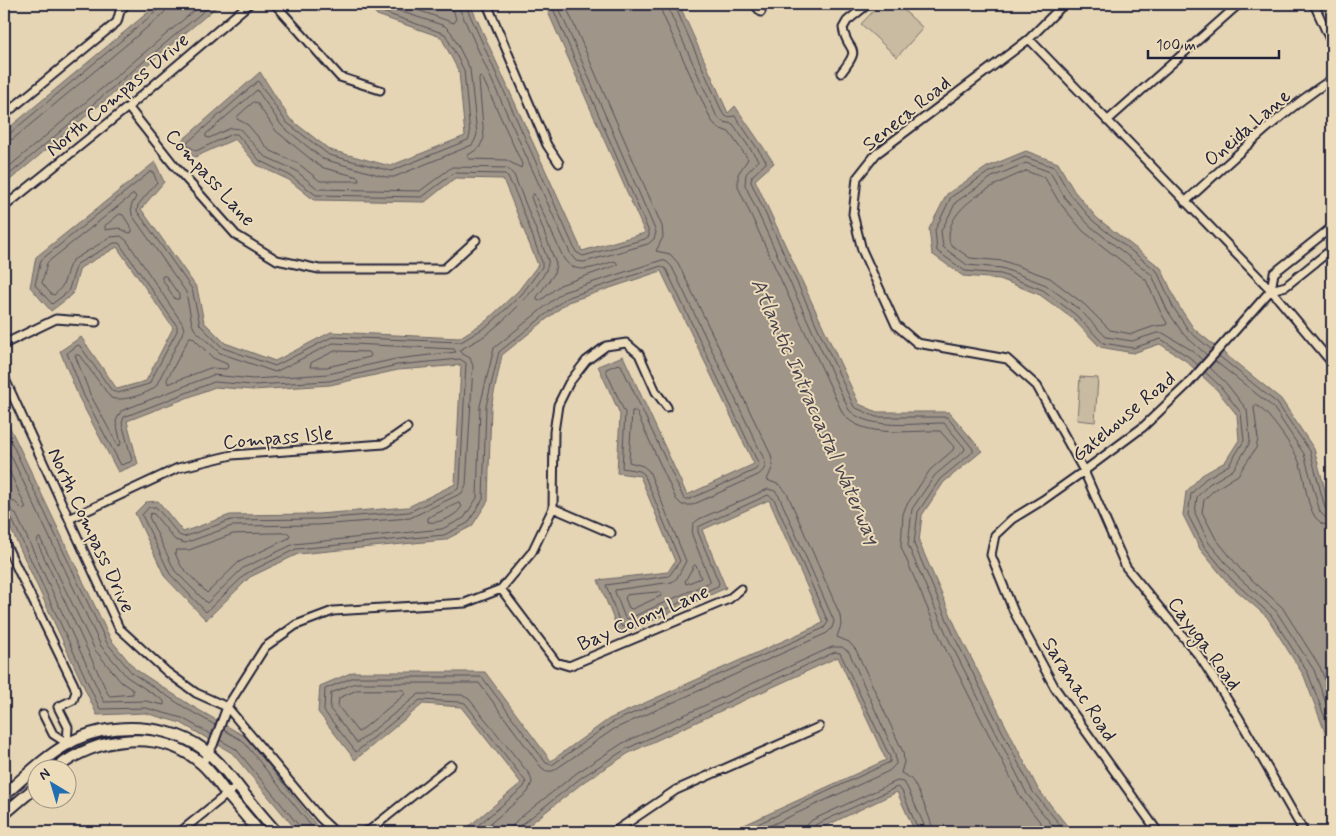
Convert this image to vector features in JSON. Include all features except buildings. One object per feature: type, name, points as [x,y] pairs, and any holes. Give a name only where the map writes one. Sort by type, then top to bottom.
[{"type":"street","points":[[4,115],[117,22],[120,11],[126,4]]},
{"type":"street","name":"North Compass Drive","points":[[4,207],[128,107],[249,4]]},
{"type":"street","points":[[275,4],[340,77],[380,90]]},
{"type":"street","points":[[487,4],[547,145],[560,164]]},
{"type":"street","points":[[754,4],[762,12]]},
{"type":"street","points":[[841,73],[853,58],[853,50],[844,34],[843,28],[847,21],[868,4]]},
{"type":"street","name":"Seneca Road","points":[[1064,4],[1029,39],[876,154],[857,178],[853,214],[862,250],[896,325],[917,342],[1007,359],[1037,386],[1084,471]]},
{"type":"street","points":[[1107,121],[1239,4]]},
{"type":"street","points":[[1314,4],[1332,44]]},
{"type":"street","points":[[1029,39],[1270,290],[1332,363]]},
{"type":"street","name":"Oneida Lane","points":[[1185,202],[1270,125],[1311,93],[1332,80]]},
{"type":"street","name":"Compass Lane","points":[[128,107],[173,164],[236,235],[276,260],[319,269],[444,269],[476,240]]},
{"type":"street","name":"Gatehouse Road","points":[[991,555],[995,535],[1012,519],[1084,471],[1142,427],[1187,385],[1270,290],[1274,273],[1332,227]]},
{"type":"street","name":"Gatehouse Road","points":[[1270,290],[1286,286],[1332,249]]},
{"type":"street","points":[[4,344],[56,319],[96,322]]},
{"type":"street","points":[[202,764],[211,749],[227,707],[265,647],[296,625],[333,611],[465,603],[500,589],[532,552],[553,508],[554,432],[558,405],[569,383],[586,361],[606,346],[626,343],[639,354],[656,392],[667,407]]},
{"type":"street","name":"North Compass Drive","points":[[4,377],[119,628],[167,672],[196,693],[227,707]]},
{"type":"street","name":"Compass Isle","points":[[69,519],[178,468],[232,455],[384,444],[407,428]]},
{"type":"street","name":"Cayuga Road","points":[[1084,471],[1126,567],[1200,657],[1239,718],[1304,832]]},
{"type":"street","points":[[553,508],[611,533]]},
{"type":"street","points":[[4,541],[74,685],[76,692],[73,700],[58,707],[68,727],[67,743],[72,758],[84,751],[120,740],[154,742],[177,749],[202,764],[259,832]]},
{"type":"street","name":"Saranac Road","points":[[991,555],[1014,612],[1055,688],[1158,832]]},
{"type":"street","name":"Bay Colony Lane","points":[[500,589],[556,662],[569,666],[729,599],[741,589]]},
{"type":"street","points":[[227,707],[320,818],[335,832]]},
{"type":"street","points":[[43,714],[53,734],[67,743]]},
{"type":"street","points":[[614,832],[676,790],[819,727]]},
{"type":"street","points":[[4,795],[67,743],[119,728],[142,728],[181,737],[211,749],[237,786],[276,832]]},
{"type":"street","points":[[363,832],[370,830],[450,765]]},
{"type":"street","points":[[180,832],[237,786]]},
{"type":"street","points":[[4,814],[28,794]]},
{"type":"shaded area","points":[[880,4],[897,4],[923,28],[897,57],[861,24]]},
{"type":"shaded area","points":[[1080,377],[1098,378],[1095,422],[1077,420]]},
{"type":"water","points":[[158,4],[220,4],[4,185],[4,132]]},
{"type":"water","name":"Atlantic Intracoastal Waterway","points":[[368,4],[470,4],[582,251],[645,233],[546,4],[679,4],[728,113],[735,106],[774,163],[755,180],[859,404],[877,412],[949,412],[982,451],[944,482],[922,515],[919,542],[959,634],[1038,789],[1072,832],[915,832],[897,792],[813,832],[729,832],[886,760],[838,657],[629,753],[585,781],[520,832],[462,832],[521,783],[461,707],[423,704],[355,760],[318,712],[320,686],[353,672],[485,672],[551,761],[609,719],[823,623],[769,500],[702,530],[726,588],[620,635],[598,580],[668,572],[675,561],[640,476],[617,473],[620,414],[598,366],[623,356],[687,495],[754,464],[661,271],[568,302],[502,355],[491,407],[488,501],[472,526],[445,540],[298,554],[250,577],[206,620],[165,577],[135,513],[146,502],[158,501],[183,532],[230,515],[318,514],[408,507],[455,484],[461,365],[398,370],[330,385],[253,390],[215,387],[127,421],[138,464],[118,472],[79,398],[60,351],[81,337],[117,389],[146,381],[173,328],[117,247],[80,268],[72,295],[51,311],[30,287],[36,257],[155,162],[164,182],[141,209],[197,288],[204,322],[225,343],[275,361],[331,332],[459,338],[486,321],[518,291],[538,265],[503,179],[455,178],[425,202],[314,200],[289,180],[257,165],[235,139],[195,157],[177,145],[260,72],[290,119],[330,150],[390,166],[465,136],[459,72],[441,37],[377,15]]},
{"type":"water","points":[[1026,151],[1058,163],[1074,191],[1097,218],[1161,268],[1178,305],[1194,329],[1281,399],[1314,449],[1332,515],[1332,740],[1326,735],[1304,676],[1267,617],[1228,583],[1200,549],[1183,515],[1186,492],[1202,475],[1225,462],[1239,440],[1237,415],[1217,390],[1186,361],[1160,344],[1133,353],[1100,347],[1073,319],[1040,295],[1000,279],[963,276],[932,254],[929,229],[947,194],[987,167]]},
{"type":"water","points":[[4,415],[111,640],[135,669],[190,705],[246,737],[322,832],[298,832],[232,753],[181,723],[145,713],[97,715],[4,514]]}]
